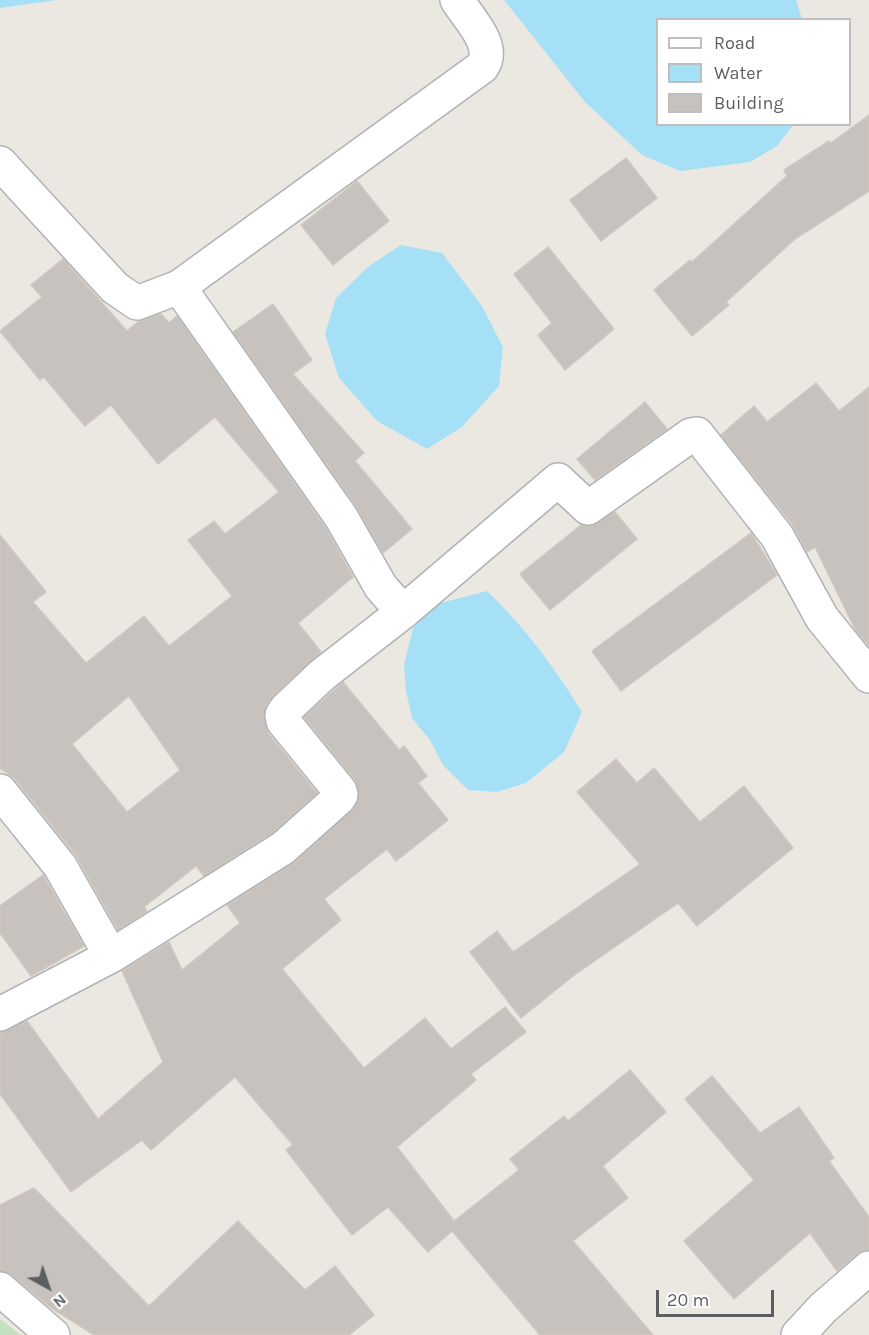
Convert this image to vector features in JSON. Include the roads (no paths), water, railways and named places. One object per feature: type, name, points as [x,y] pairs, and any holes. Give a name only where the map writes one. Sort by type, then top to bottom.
[{"type":"street","points":[[0,163],[115,288],[137,303],[179,287],[482,68],[488,59],[488,48],[457,0]]},
{"type":"street","points":[[179,287],[341,517],[381,587],[403,612]]},
{"type":"street","points":[[0,1014],[111,956],[283,848],[338,799],[341,795],[340,791],[283,721],[282,715],[322,675],[403,612],[558,480],[588,508],[691,435],[697,434],[777,536],[822,618],[869,676]]},
{"type":"street","points":[[0,791],[60,866],[111,956]]},
{"type":"street","points":[[798,1335],[823,1308],[869,1268]]},
{"type":"street","points":[[0,1289],[53,1335]]},
{"type":"water","points":[[0,0],[57,0],[0,8]]},
{"type":"water","points":[[504,0],[796,0],[802,18],[656,18],[656,126],[792,126],[777,146],[750,162],[680,171],[642,155],[585,102]]},
{"type":"water","points":[[401,245],[442,253],[482,306],[503,347],[499,386],[462,427],[427,449],[377,421],[339,378],[325,334],[336,298],[369,266]]},
{"type":"water","points":[[487,591],[538,648],[582,712],[564,752],[526,783],[497,792],[468,790],[443,765],[430,740],[412,718],[406,691],[404,665],[413,628],[433,605]]}]
